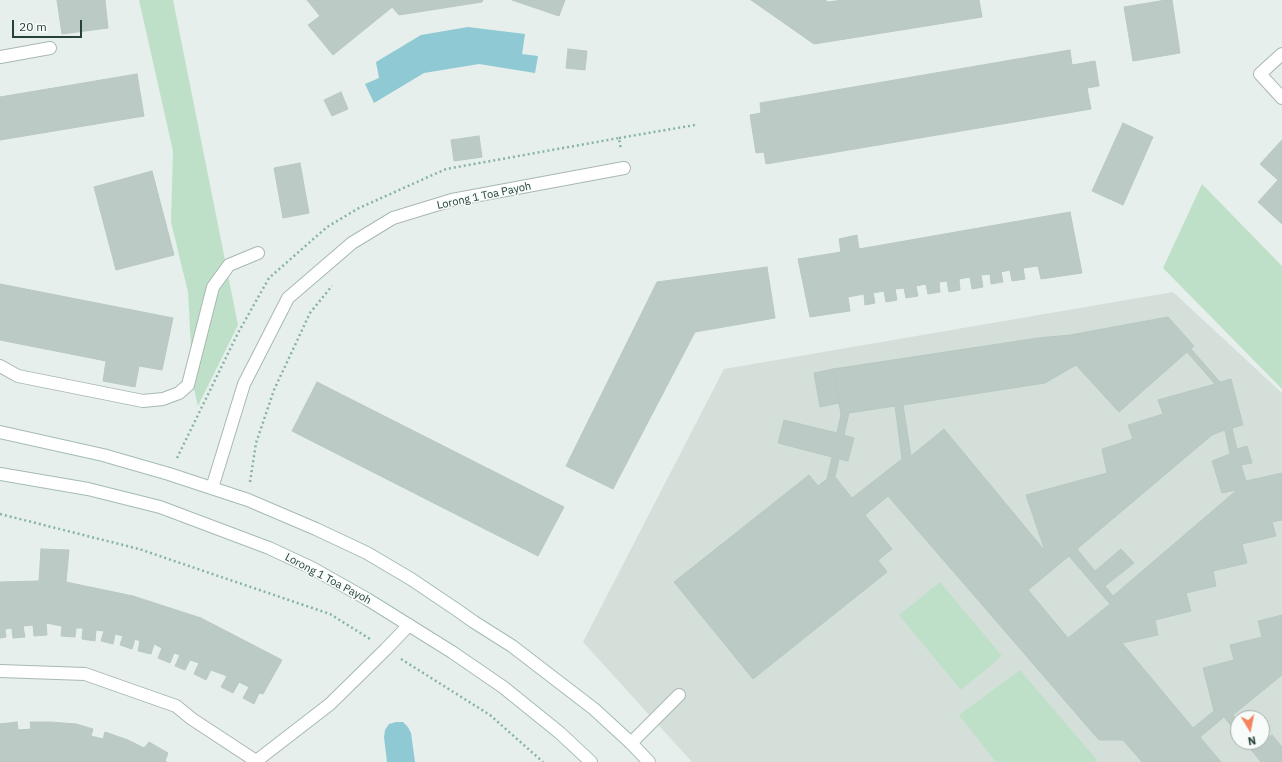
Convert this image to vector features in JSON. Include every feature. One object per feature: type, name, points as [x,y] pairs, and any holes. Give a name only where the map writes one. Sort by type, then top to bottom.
[{"type":"main road","points":[[0,57],[50,48]]},
{"type":"main road","points":[[1282,54],[1260,74],[1282,98]]},
{"type":"main road","name":"Lorong 1 Toa Payoh","points":[[212,488],[244,384],[288,298],[352,243],[393,218],[452,200],[624,168]]},
{"type":"main road","points":[[0,366],[18,376],[143,401],[164,399],[179,393],[188,386],[213,287],[229,265],[258,253]]},
{"type":"main road","points":[[0,432],[103,455],[212,488],[248,500],[367,553],[411,579],[512,646],[594,709],[649,762]]},
{"type":"main road","name":"Lorong 1 Toa Payoh","points":[[0,474],[88,489],[160,507],[269,548],[312,568],[409,625],[503,687],[560,733],[591,762]]},
{"type":"main road","points":[[0,671],[85,674],[92,676],[176,706],[192,719],[255,762],[330,704],[409,625]]},
{"type":"main road","points":[[631,743],[679,695]]},
{"type":"path","points":[[619,138],[695,125]]},
{"type":"path","points":[[248,500],[256,444],[274,390],[310,313],[334,283]]},
{"type":"path","points":[[0,514],[139,549],[330,614],[490,715],[543,762]]},
{"type":"shaded area","points":[[1173,292],[1282,393],[1282,762],[692,762],[583,642],[724,369]]},
{"type":"green space","points":[[139,0],[173,0],[238,325],[198,406],[193,385],[188,292],[171,222],[173,151]]},
{"type":"green space","points":[[1202,184],[1282,266],[1282,389],[1163,268]]},
{"type":"green space","points":[[940,582],[1002,656],[961,690],[899,615]]},
{"type":"green space","points":[[1020,670],[1097,760],[1094,762],[996,762],[959,715]]},
{"type":"water","points":[[468,27],[525,34],[522,54],[538,56],[535,73],[479,64],[424,73],[374,103],[365,84],[379,78],[376,62],[421,35]]},
{"type":"water","points":[[403,722],[411,733],[415,762],[387,762],[384,737],[385,730],[389,724]]},
{"type":"building","points":[[57,0],[105,0],[108,28],[62,34]]},
{"type":"building","points":[[307,0],[401,0],[333,55],[308,25],[320,16]]},
{"type":"building","points":[[401,0],[483,0],[482,2],[399,15],[392,7]]},
{"type":"building","points":[[512,0],[565,0],[559,16]]},
{"type":"building","points":[[751,0],[825,0],[828,2],[843,0],[979,0],[982,17],[814,44]]},
{"type":"building","points":[[1172,0],[1180,53],[1133,61],[1124,7]]},
{"type":"building","points":[[568,49],[587,51],[585,70],[566,68]]},
{"type":"building","points":[[1070,50],[1072,65],[1095,61],[1099,86],[1087,88],[1091,109],[766,164],[764,152],[756,153],[750,115],[761,113],[760,103]]},
{"type":"building","points":[[137,74],[144,116],[0,140],[0,97]]},
{"type":"building","points":[[341,92],[348,109],[332,116],[324,100]]},
{"type":"building","points":[[1123,123],[1153,137],[1123,205],[1092,191]]},
{"type":"building","points":[[479,136],[482,157],[454,161],[451,140]]},
{"type":"building","points":[[1282,140],[1282,224],[1258,202],[1278,180],[1260,164]]},
{"type":"building","points":[[300,163],[309,213],[283,218],[274,168]]},
{"type":"building","points":[[152,171],[174,255],[116,270],[94,187]]},
{"type":"building","points":[[1070,212],[1082,273],[1041,279],[1038,266],[1023,268],[1025,279],[1012,281],[1010,270],[1001,272],[1003,282],[991,284],[990,274],[981,275],[983,287],[972,289],[970,277],[959,279],[960,290],[949,292],[947,281],[939,282],[940,292],[928,294],[926,284],[916,286],[918,296],[906,298],[904,288],[895,289],[897,300],[886,302],[884,291],[873,293],[875,303],[865,305],[864,294],[848,297],[850,311],[810,317],[798,259],[841,252],[839,239],[857,235],[859,249]]},
{"type":"building","points":[[767,267],[775,318],[695,332],[613,489],[566,466],[657,282]]},
{"type":"building","points":[[0,284],[173,318],[162,370],[139,366],[135,387],[103,381],[106,361],[0,340]]},
{"type":"building","points":[[1168,317],[1194,346],[1191,349],[1220,382],[1231,379],[1243,425],[1232,428],[1237,449],[1247,446],[1252,463],[1241,465],[1246,481],[1282,473],[1282,520],[1272,522],[1276,536],[1242,544],[1247,563],[1213,571],[1216,586],[1186,593],[1191,611],[1155,620],[1158,635],[1122,643],[1193,728],[1214,711],[1203,668],[1234,660],[1230,645],[1262,637],[1258,621],[1282,615],[1282,675],[1239,710],[1230,710],[1230,724],[1224,717],[1200,737],[1221,762],[1142,762],[1123,740],[1099,740],[888,496],[865,515],[892,549],[878,560],[887,572],[753,679],[674,582],[809,475],[818,486],[827,479],[832,457],[778,443],[784,420],[837,433],[841,414],[833,369],[1038,338],[1070,335]],"holes":[[[1187,352],[1215,384],[1158,400],[1163,414],[1128,425],[1133,439],[1102,449],[1107,473],[1026,495],[1045,551],[944,429],[911,456],[903,405],[1045,383],[1076,365],[1119,412]],[[895,406],[902,459],[852,498],[835,477],[839,459],[848,461],[854,438],[844,435],[849,413]],[[1225,430],[1230,454],[1212,461],[1222,493],[1237,490],[1113,596],[1105,586],[1134,563],[1121,549],[1095,571],[1077,549],[1212,435]],[[1069,556],[1110,604],[1068,638],[1028,590]]]},
{"type":"building","points":[[833,369],[839,403],[820,407],[814,373]]},
{"type":"building","points":[[317,382],[564,507],[538,556],[292,431]]},
{"type":"building","points":[[41,549],[69,550],[66,582],[133,596],[201,618],[282,660],[263,694],[259,693],[254,704],[243,698],[249,687],[239,682],[233,693],[221,687],[227,676],[211,670],[206,680],[194,674],[199,663],[190,660],[185,670],[175,666],[180,655],[174,653],[170,663],[158,658],[162,648],[154,644],[151,654],[138,651],[140,641],[135,639],[132,649],[120,645],[123,636],[115,634],[113,644],[101,641],[104,631],[96,630],[95,641],[82,639],[83,628],[76,628],[75,637],[61,636],[62,626],[46,623],[47,635],[34,636],[33,625],[23,626],[25,637],[13,638],[12,628],[5,629],[6,637],[0,638],[0,582],[39,581]]},
{"type":"building","points":[[17,722],[18,730],[31,729],[30,722],[76,724],[93,729],[91,736],[103,739],[105,732],[128,740],[144,748],[149,742],[168,753],[165,761],[167,762],[0,762],[0,724]]},
{"type":"building","points":[[1272,735],[1282,747],[1282,762],[1261,762],[1251,750],[1270,750],[1270,736]]}]
